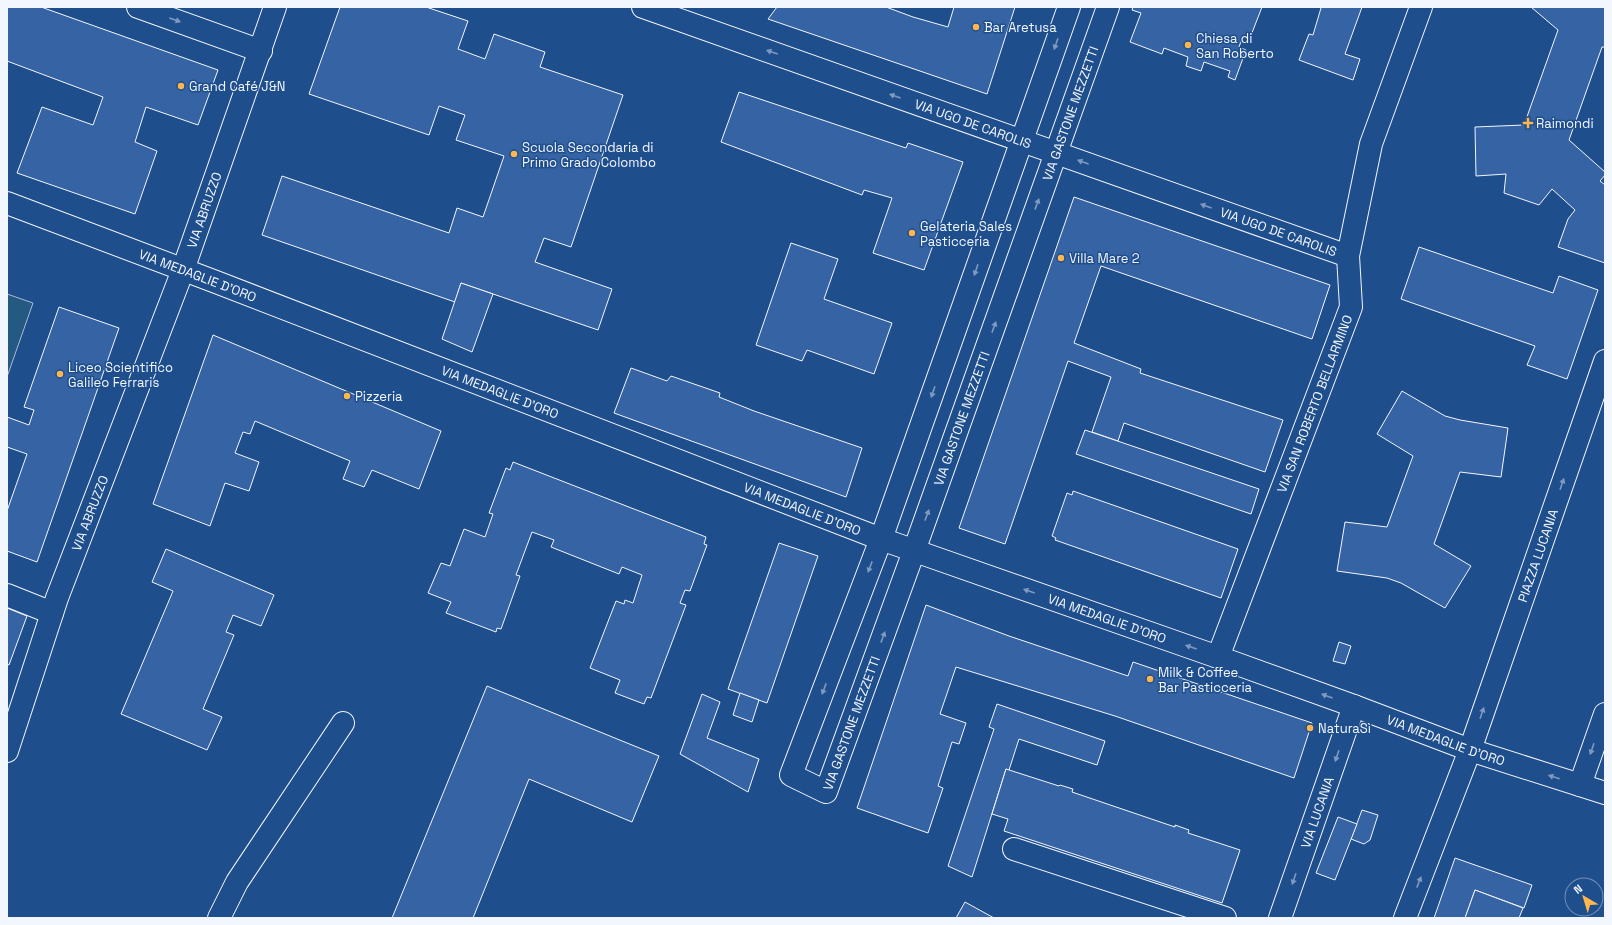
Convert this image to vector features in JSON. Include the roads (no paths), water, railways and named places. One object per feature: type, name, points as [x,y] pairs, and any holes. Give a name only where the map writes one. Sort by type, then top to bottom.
[{"type":"street","points":[[138,7],[261,51]]},
{"type":"street","name":"VIA ABRUZZO","points":[[7,751],[52,613],[183,270],[261,51],[275,7]]},
{"type":"street","name":"VIA UGO DE CAROLIS","points":[[644,7],[1348,256]]},
{"type":"street","name":"VIA GASTONE MEZZETTI","points":[[1069,7],[881,539],[792,775],[826,792],[914,551],[1108,7]]},
{"type":"street","name":"VIA SAN ROBERTO BELLARMINO","points":[[1218,657],[1351,307],[1348,256],[1372,144],[1421,7]]},
{"type":"street","name":"VIA MEDAGLIE D'ORO","points":[[7,203],[881,539],[1218,657],[1470,750],[1605,793]]},
{"type":"street","name":"PIAZZA LUCANIA","points":[[1470,750],[1605,362]]},
{"type":"street","points":[[7,595],[52,613]]},
{"type":"street","name":"VIA LUCANIA","points":[[1280,918],[1354,706]]},
{"type":"street","points":[[1580,785],[1605,714]]},
{"type":"street","points":[[220,918],[237,882],[343,723]]},
{"type":"street","points":[[1405,918],[1470,750]]},
{"type":"street","points":[[1014,849],[1225,918]]},
{"type":"place","name":"Bar Aretusa","points":[[976,27]]},
{"type":"place","name":"Chiesa di San Roberto","points":[[1188,45]]},
{"type":"place","name":"Grand Café J&N","points":[[181,86]]},
{"type":"place","name":"Raimondi","points":[[1528,123]]},
{"type":"place","name":"Scuola Secondaria di Primo Grado Colombo","points":[[514,154]]},
{"type":"place","name":"Gelateria Sales Pasticceria","points":[[912,233]]},
{"type":"place","name":"Villa Mare 2","points":[[1061,258]]},
{"type":"place","name":"Liceo Scientifico Galileo Ferraris","points":[[60,374]]},
{"type":"place","name":"Pizzeria","points":[[347,396]]},
{"type":"place","name":"Milk & Coffee Bar Pasticceria","points":[[1150,679]]},
{"type":"place","name":"NaturaSì","points":[[1310,728]]}]
